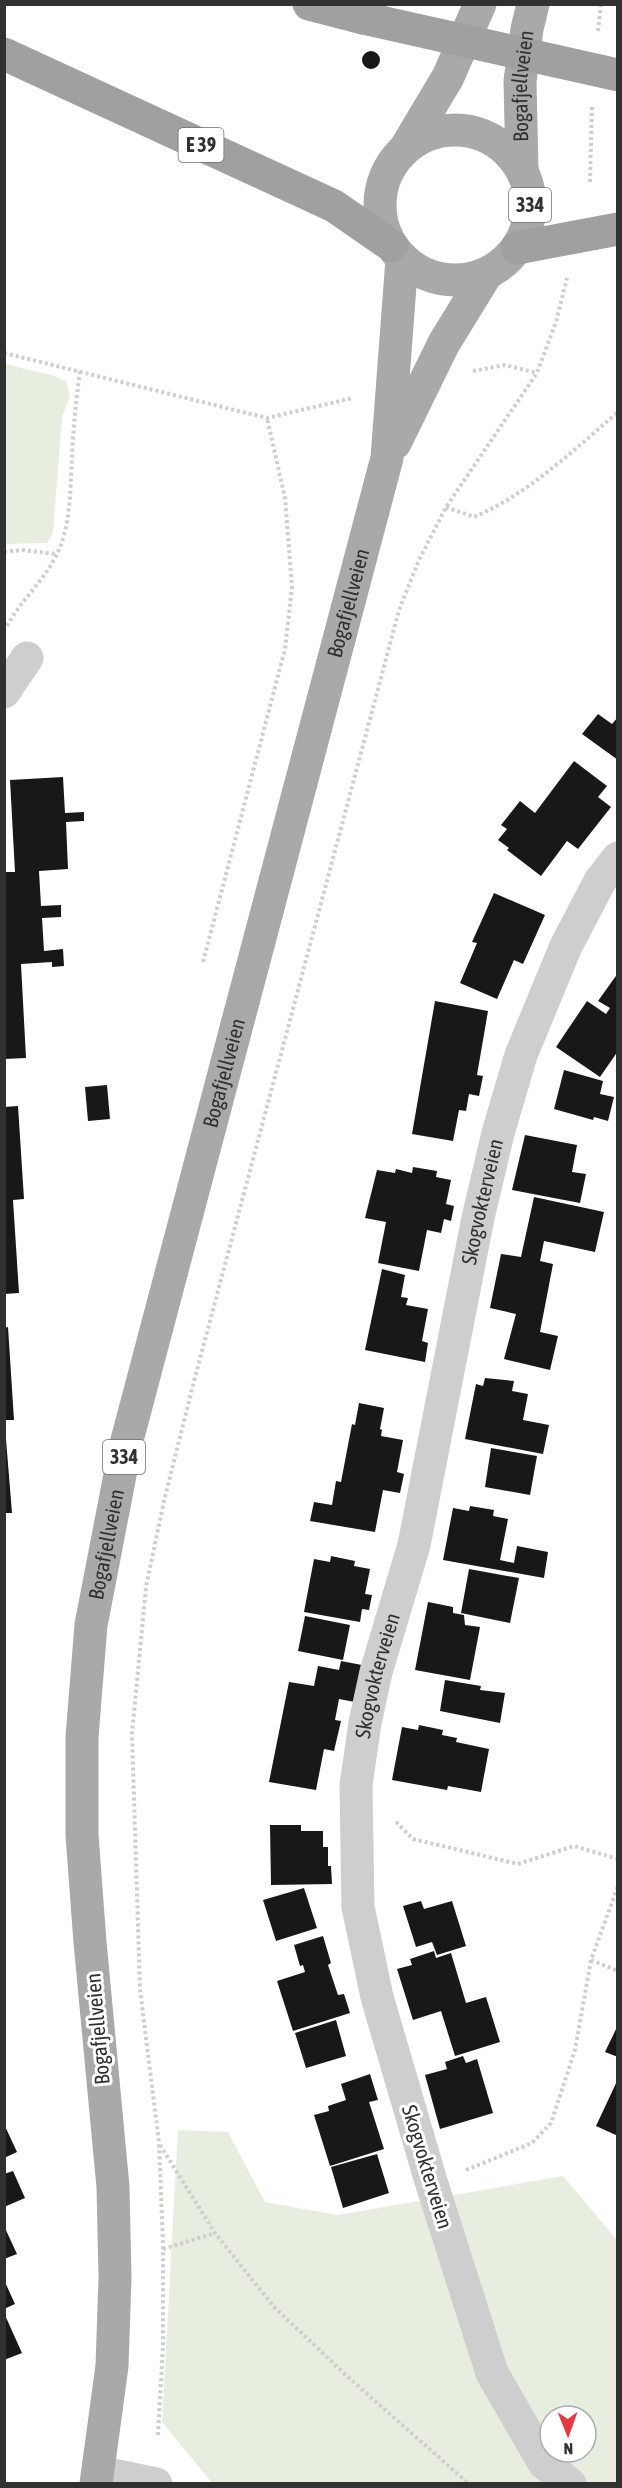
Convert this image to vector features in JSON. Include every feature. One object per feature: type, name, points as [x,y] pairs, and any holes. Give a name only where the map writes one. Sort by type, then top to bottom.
[{"type":"highway","points":[[309,4],[618,75]]},
{"type":"highway","name":"E 39","points":[[4,54],[334,206],[397,252]]},
{"type":"highway","points":[[518,248],[618,229]]},
{"type":"main road","name":"334","points":[[405,149],[425,136],[446,130],[469,131],[490,139],[508,152],[522,170],[529,189],[530,209],[527,229],[518,248],[504,262],[487,273],[468,279],[444,279],[422,272],[397,252],[383,226],[380,205],[383,184],[392,165],[405,149],[448,77],[480,4]]},
{"type":"main road","name":"Bogafjellveien","points":[[522,170],[520,81],[533,4]]},
{"type":"main road","name":"Bogafjellveien","points":[[387,458],[397,252]]},
{"type":"main road","name":"Bogafjellveien","points":[[97,2478],[112,2366],[115,2278],[112,2187],[82,1835],[82,1737],[92,1625],[126,1444],[387,458],[444,343],[487,273]]},
{"type":"street","points":[[4,692],[27,658]]},
{"type":"street","name":"Skogvokterveien","points":[[570,2484],[544,2463],[492,2373],[430,2178],[377,1997],[358,1907],[356,1785],[365,1723],[376,1672],[414,1545],[478,1218],[498,1133],[521,1055],[566,946],[600,881],[618,858]]},
{"type":"street","points":[[97,2478],[156,2484]]},
{"type":"path","points":[[158,2435],[163,2346],[163,2249],[159,2143],[140,1989],[132,1734],[146,1587],[193,1385],[399,610],[419,560],[446,507],[537,373],[556,322],[569,267]]},
{"type":"path","points":[[4,354],[267,418],[354,398]]},
{"type":"path","points":[[465,372],[506,365],[537,373]]},
{"type":"path","points":[[6,627],[15,612],[44,577],[57,554],[66,530],[74,408],[81,371]]},
{"type":"path","points":[[446,507],[474,517],[499,506],[574,450],[618,412]]},
{"type":"path","points":[[202,962],[285,649],[292,586],[285,498],[267,418]]},
{"type":"path","points":[[4,552],[22,550],[57,554]]},
{"type":"path","points":[[356,1785],[413,1839],[518,1864],[574,1846],[618,1859]]},
{"type":"path","points":[[430,2178],[469,2169],[532,2143],[551,2123],[575,2050],[591,1960],[618,1886]]},
{"type":"path","points":[[591,1960],[618,1971]]},
{"type":"path","points":[[159,2143],[215,2233],[274,2307],[348,2377],[469,2484]]},
{"type":"path","points":[[163,2249],[215,2233]]},
{"type":"shaded area","points":[[5,364],[66,381],[70,397],[62,417],[53,533],[47,543],[5,544]]},
{"type":"shaded area","points":[[178,2130],[228,2132],[265,2202],[338,2215],[563,2176],[617,2240],[617,2483],[212,2483],[162,2422]]},
{"type":"building","points":[[367,51],[375,51],[380,56],[378,67],[367,69],[362,64],[362,56]]},
{"type":"building","points":[[598,714],[612,724],[618,717],[618,760],[582,734]]},
{"type":"building","points":[[574,761],[607,786],[598,797],[611,807],[578,849],[567,841],[541,876],[507,850],[509,848],[498,840],[507,829],[501,825],[520,801],[535,813]]},
{"type":"building","points":[[63,777],[65,813],[84,812],[84,821],[66,822],[68,869],[39,871],[41,906],[61,905],[61,917],[42,918],[44,951],[63,949],[64,966],[52,967],[52,962],[21,964],[26,1058],[4,1059],[4,872],[15,872],[10,780]]},
{"type":"building","points":[[494,893],[545,915],[523,964],[514,960],[497,999],[460,983],[477,943],[472,942]]},
{"type":"building","points":[[618,973],[618,1051],[600,1077],[556,1047],[587,1001],[606,1014],[610,1008],[598,1001]]},
{"type":"building","points":[[435,1001],[488,1011],[477,1075],[483,1076],[479,1096],[469,1094],[466,1111],[459,1110],[453,1141],[412,1134]]},
{"type":"building","points":[[564,1070],[603,1081],[600,1094],[614,1097],[608,1121],[594,1117],[593,1120],[554,1109]]},
{"type":"building","points":[[107,1085],[110,1119],[88,1121],[85,1087]]},
{"type":"building","points":[[18,1106],[24,1199],[13,1200],[19,1293],[4,1294],[4,1107]]},
{"type":"building","points":[[525,1135],[577,1145],[572,1172],[586,1174],[580,1203],[512,1190]]},
{"type":"building","points":[[413,1167],[437,1171],[436,1177],[451,1180],[446,1204],[454,1206],[451,1221],[444,1219],[441,1233],[427,1230],[419,1271],[378,1263],[386,1222],[365,1218],[377,1170],[395,1173],[396,1169],[412,1173]]},
{"type":"building","points":[[534,1197],[604,1212],[595,1252],[544,1241],[540,1261],[553,1264],[540,1332],[558,1336],[550,1370],[504,1359],[516,1314],[490,1308],[501,1254],[521,1257]]},
{"type":"building","points":[[382,1269],[405,1275],[401,1297],[408,1298],[406,1305],[428,1309],[422,1341],[428,1343],[425,1362],[365,1350]]},
{"type":"building","points":[[8,1327],[14,1420],[4,1420],[4,1328]]},
{"type":"building","points":[[485,1378],[514,1381],[512,1391],[528,1394],[523,1420],[549,1425],[543,1454],[465,1439],[476,1384],[483,1386]]},
{"type":"building","points":[[359,1403],[384,1408],[381,1436],[403,1440],[397,1472],[404,1474],[400,1493],[383,1490],[375,1532],[310,1521],[314,1502],[332,1505],[336,1481],[341,1482],[352,1424],[355,1425]]},
{"type":"building","points":[[5,1427],[12,1513],[5,1513]]},
{"type":"building","points":[[491,1448],[537,1456],[530,1495],[485,1487]]},
{"type":"building","points":[[470,1506],[494,1510],[493,1516],[508,1519],[500,1560],[514,1563],[517,1546],[548,1552],[544,1578],[443,1560],[453,1508],[469,1511]]},
{"type":"building","points":[[331,1556],[355,1561],[354,1566],[370,1569],[365,1594],[372,1595],[369,1610],[362,1609],[360,1622],[304,1612],[314,1559],[330,1562]]},
{"type":"building","points":[[469,1569],[519,1578],[510,1623],[461,1613]]},
{"type":"building","points":[[428,1602],[453,1607],[453,1613],[464,1615],[465,1625],[480,1627],[470,1680],[415,1670]]},
{"type":"building","points":[[305,1616],[350,1625],[343,1660],[298,1651]]},
{"type":"building","points":[[341,1661],[367,1666],[360,1703],[339,1699],[335,1720],[341,1721],[334,1751],[324,1749],[316,1790],[269,1782],[289,1682],[314,1686],[318,1666],[339,1670]]},
{"type":"building","points":[[445,1680],[481,1686],[480,1690],[505,1693],[500,1723],[440,1711]]},
{"type":"building","points":[[419,1725],[443,1730],[442,1735],[457,1738],[456,1742],[489,1749],[481,1792],[448,1786],[447,1790],[392,1780],[402,1727],[418,1730]]},
{"type":"building","points":[[270,1825],[301,1825],[301,1831],[323,1831],[323,1847],[328,1847],[328,1866],[331,1866],[332,1884],[271,1885]]},
{"type":"building","points":[[304,1888],[317,1928],[276,1941],[263,1900]]},
{"type":"building","points":[[421,1901],[424,1909],[452,1901],[466,1946],[437,1955],[432,1942],[416,1947],[403,1906]]},
{"type":"building","points":[[323,1936],[331,1963],[328,1965],[338,1995],[344,1994],[350,2013],[293,2031],[277,1981],[305,1972],[303,1965],[300,1966],[294,1945]]},
{"type":"building","points":[[434,1951],[436,1958],[451,1953],[466,2003],[486,1997],[500,2042],[455,2056],[441,2011],[413,2020],[397,1969],[412,1965],[410,1959]]},
{"type":"building","points":[[336,2020],[346,2056],[306,2068],[295,2033]]},
{"type":"building","points":[[618,2025],[618,2057],[605,2052]]},
{"type":"building","points":[[463,2056],[466,2063],[477,2059],[493,2113],[440,2129],[425,2075],[447,2069],[445,2062]]},
{"type":"building","points":[[370,2074],[378,2100],[369,2102],[384,2149],[330,2166],[314,2115],[329,2111],[328,2106],[346,2100],[341,2084]]},
{"type":"building","points":[[618,2079],[618,2136],[596,2126]]},
{"type":"building","points":[[4,2124],[17,2152],[4,2158]]},
{"type":"building","points":[[377,2154],[389,2193],[343,2208],[331,2167]]},
{"type":"building","points":[[13,2171],[25,2198],[4,2207],[4,2174]]},
{"type":"building","points":[[4,2226],[17,2254],[4,2259]]},
{"type":"building","points":[[4,2280],[15,2304],[4,2309]]},
{"type":"building","points":[[4,2313],[22,2353],[4,2360]]}]
